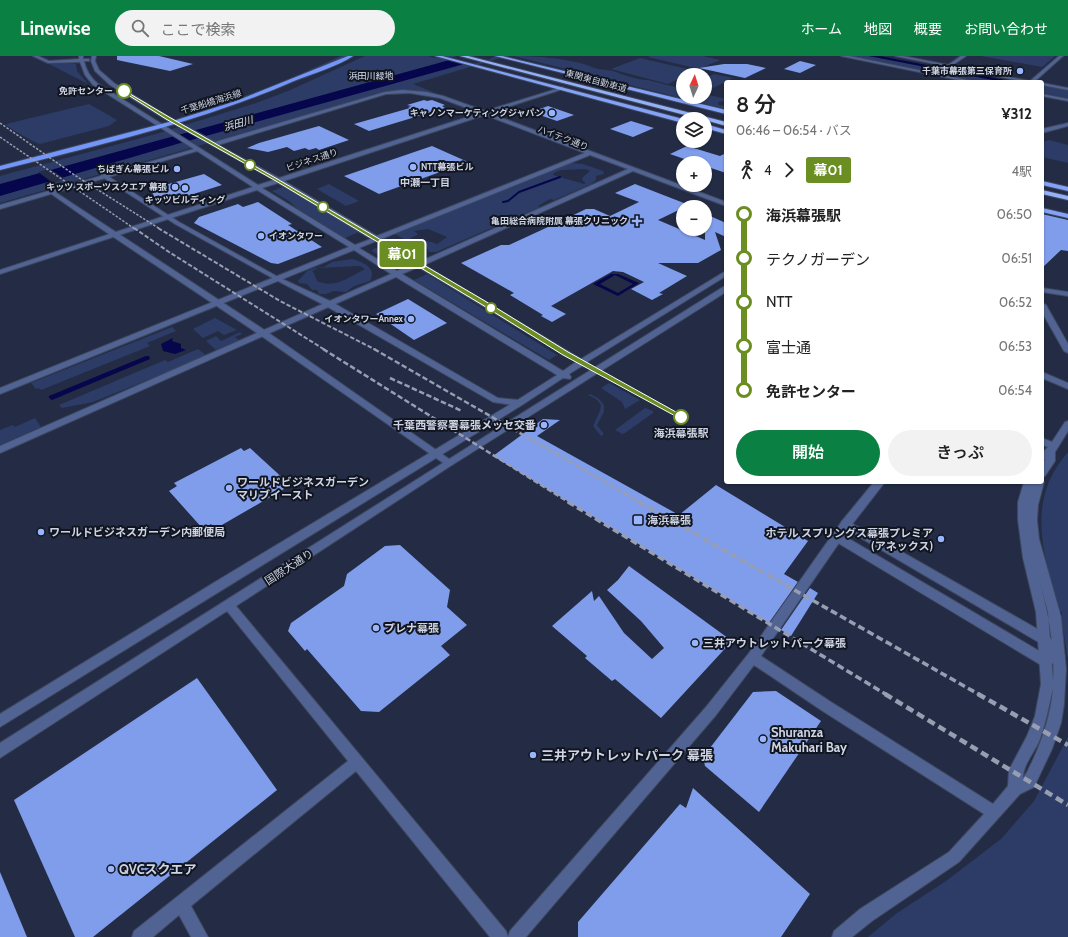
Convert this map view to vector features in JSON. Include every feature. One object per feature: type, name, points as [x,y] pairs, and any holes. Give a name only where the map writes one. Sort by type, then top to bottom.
[{"type":"highway","points":[[448,56],[560,84],[676,118]]},
{"type":"highway","name":"東関東自動車道","points":[[462,56],[724,123]]},
{"type":"highway","name":"東関東自動車道","points":[[481,56],[724,117]]},
{"type":"highway","points":[[497,56],[724,111]]},
{"type":"highway","points":[[508,56],[724,110]]},
{"type":"highway","points":[[439,57],[676,118]]},
{"type":"highway","points":[[712,128],[724,131]]},
{"type":"highway","points":[[1044,183],[1068,189]]},
{"type":"highway","points":[[1044,192],[1068,198]]},
{"type":"highway","points":[[1044,199],[1068,204]]},
{"type":"highway","points":[[1044,210],[1068,215]]},
{"type":"main road","name":"千葉船橋海浜線","points":[[0,168],[175,122],[253,97],[351,56]]},
{"type":"main road","name":"千葉船橋海浜線","points":[[0,163],[155,122],[247,94],[319,63]]},
{"type":"street","points":[[35,56],[48,62],[93,58],[99,56]]},
{"type":"street","points":[[77,56],[77,58],[81,58],[89,78],[95,84],[196,147],[254,186],[396,274],[577,382]]},
{"type":"street","points":[[843,56],[965,80]]},
{"type":"street","points":[[897,56],[1022,80]]},
{"type":"street","points":[[949,66],[964,56]]},
{"type":"street","points":[[1034,80],[1061,56]]},
{"type":"street","points":[[93,58],[97,71],[107,80],[167,118],[275,179],[597,370]]},
{"type":"street","points":[[1044,84],[1068,89]]},
{"type":"street","name":"ビジネス通り","points":[[479,113],[554,86]]},
{"type":"street","name":"ビジネス通り","points":[[0,272],[275,179],[561,88]]},
{"type":"street","name":"ハイテク通り","points":[[215,144],[377,96],[400,93],[422,94],[479,113],[724,208]]},
{"type":"street","points":[[1044,95],[1068,100]]},
{"type":"street","points":[[1044,124],[1068,118]]},
{"type":"street","points":[[1044,131],[1068,124]]},
{"type":"street","points":[[0,207],[196,147]]},
{"type":"street","points":[[0,391],[586,154]]},
{"type":"street","points":[[0,450],[630,171]]},
{"type":"street","name":"ハイテク通り","points":[[630,171],[724,203]]},
{"type":"street","points":[[105,176],[164,216],[329,304],[496,400],[519,403]]},
{"type":"street","points":[[52,192],[217,304],[263,333],[449,463]]},
{"type":"street","name":"ビジネス通り","points":[[0,266],[112,233]]},
{"type":"street","name":"国際大通り","points":[[0,721],[435,453],[519,403],[562,374],[724,274]]},
{"type":"street","points":[[1044,290],[1068,294]]},
{"type":"street","name":"国際大通り","points":[[0,751],[577,382],[722,295]]},
{"type":"street","points":[[1044,296],[1068,300]]},
{"type":"street","points":[[1044,309],[1068,351]]},
{"type":"street","points":[[1044,376],[1068,386]]},
{"type":"street","points":[[1044,471],[1050,461],[1048,452],[1068,424]]},
{"type":"street","points":[[516,937],[711,711],[753,657],[846,524],[878,484]]},
{"type":"street","points":[[1015,789],[1016,770],[1033,739],[1041,716],[1047,684],[1042,612],[1028,558],[1025,537],[1023,502],[1028,484]]},
{"type":"street","points":[[840,937],[866,915],[954,857],[1015,789],[1029,782],[1045,749],[1054,723],[1059,689],[1059,656],[1055,617],[1034,540],[1032,520],[1033,505],[1038,484]]},
{"type":"street","points":[[846,524],[1044,639],[1059,656]]},
{"type":"street","points":[[837,537],[1045,661]]},
{"type":"street","points":[[229,605],[500,937]]},
{"type":"street","points":[[1045,661],[1059,656]]},
{"type":"street","points":[[753,657],[826,706],[995,813]]},
{"type":"street","points":[[140,937],[357,762]]},
{"type":"street","points":[[181,903],[200,937]]},
{"type":"green space","points":[[341,56],[348,56],[271,88],[236,101],[185,115],[269,88]]},
{"type":"green space","name":"浜田川緑地","points":[[365,56],[428,56],[435,58],[443,56],[507,56],[413,84],[435,93],[407,90],[382,93],[0,203],[0,176],[156,134],[253,104],[288,91]]},
{"type":"green space","points":[[514,56],[532,56],[569,61],[598,69],[612,71],[632,78],[648,80],[676,87],[676,96]]},
{"type":"green space","points":[[703,56],[720,60],[701,68],[695,68],[648,57]]},
{"type":"green space","points":[[846,56],[868,56],[992,80],[968,80]]},
{"type":"green space","points":[[981,56],[1055,56],[1042,67]]},
{"type":"green space","points":[[640,58],[683,68],[676,68],[676,80],[668,84],[611,69]]},
{"type":"green space","points":[[49,64],[76,64],[77,71],[88,84]]},
{"type":"green space","points":[[712,75],[733,78],[724,80],[724,82],[712,88]]},
{"type":"green space","points":[[1044,85],[1068,90],[1068,98],[1044,93]]},
{"type":"green space","points":[[712,96],[724,99],[724,101],[718,102],[719,105],[724,106],[724,108],[706,104],[712,104]]},
{"type":"green space","points":[[89,104],[117,120],[109,126],[40,144],[23,136],[6,125],[10,123]]},
{"type":"green space","points":[[1049,140],[1068,145],[1068,163],[1044,157],[1044,141]]},
{"type":"green space","points":[[571,163],[583,164],[603,171],[604,174],[596,176],[596,180],[591,184],[554,200],[550,199],[538,206],[540,207],[436,252],[429,252],[428,249],[414,245],[395,234]],"holes":[[[586,169],[590,171],[582,178],[586,183],[584,184],[553,175],[561,170]],[[428,229],[447,237],[437,244],[428,241],[411,242],[407,240],[418,234],[414,231]]]},
{"type":"green space","points":[[329,184],[359,201],[346,206],[317,189]]},
{"type":"green space","points":[[283,187],[359,232],[345,238],[299,210],[289,201],[272,191]]},
{"type":"green space","points":[[375,248],[381,249],[401,260],[401,263],[394,264],[386,260],[372,251]]},
{"type":"green space","points":[[352,259],[364,263],[372,272],[370,281],[354,286],[346,292],[334,291],[326,294],[319,294],[317,290],[312,290],[307,284],[299,283],[298,281],[307,271],[315,268],[324,267],[332,262]],"holes":[[[360,266],[365,269],[342,281],[330,284],[317,281],[312,271],[318,268]]]},
{"type":"green space","points":[[427,274],[557,355],[549,360],[414,280]]},
{"type":"green space","points":[[215,318],[237,330],[224,335],[218,331],[203,338],[193,329]]},
{"type":"green space","points":[[172,327],[176,331],[147,343],[150,346],[41,390],[39,388],[36,389],[31,383]]},
{"type":"green space","points":[[240,332],[242,334],[235,337],[239,340],[216,350],[206,341],[216,336],[221,341]]},
{"type":"green space","points":[[198,349],[207,356],[93,402],[62,408],[59,405],[165,360],[168,362]]},
{"type":"green space","points":[[609,383],[640,400],[625,409],[622,402],[601,388]]},
{"type":"green space","points":[[590,394],[598,398],[604,405],[604,412],[597,425],[604,434],[601,436],[593,426],[600,411],[601,405],[596,399],[588,395]]},
{"type":"green space","points":[[645,408],[653,411],[653,413],[625,433],[622,434],[615,430]]},
{"type":"green space","points":[[35,418],[41,427],[0,445],[0,430],[13,425],[15,427]]},
{"type":"green space","points":[[1068,452],[1068,660],[1062,622],[1062,612],[1060,611],[1048,569],[1044,549],[1042,509],[1046,490],[1055,471]]},
{"type":"green space","points":[[1068,737],[1068,937],[868,937],[897,913],[946,881],[1001,839],[1034,801]]},
{"type":"water","name":"浜田川","points":[[464,56],[493,56],[177,144],[0,196],[0,184]]},
{"type":"water","points":[[869,56],[880,56],[1005,80],[993,80]]},
{"type":"water","points":[[611,274],[618,274],[639,283],[618,296],[593,284]],"holes":[[[615,275],[633,284],[618,293],[600,284]]]},
{"type":"water","points":[[173,338],[172,341],[181,344],[181,348],[186,350],[175,354],[163,351],[161,344]]},
{"type":"water","points":[[149,356],[150,359],[52,400],[49,398],[49,396]]},
{"type":"pier","points":[[457,56],[495,56],[488,60],[482,58],[487,60],[474,64],[450,58]]},
{"type":"pier","points":[[50,169],[65,179],[53,183],[38,172]]},
{"type":"building","points":[[117,56],[159,56],[193,64],[170,71],[117,60]]},
{"type":"building","points":[[800,61],[816,65],[800,73],[784,69]]},
{"type":"building","points":[[724,64],[747,64],[766,68],[745,78],[712,71],[712,68],[699,68]]},
{"type":"building","points":[[424,100],[432,100],[445,105],[442,106],[445,108],[369,131],[354,124],[410,108],[408,107],[412,106],[407,105]]},
{"type":"building","name":"キャノンマーケティングジャパン","points":[[548,106],[574,115],[557,121],[531,112]]},
{"type":"building","points":[[631,121],[654,128],[633,137],[610,129]]},
{"type":"building","points":[[319,126],[349,140],[319,150],[316,148],[309,150],[305,148],[294,151],[287,147],[268,152],[247,148],[259,143]]},
{"type":"building","name":"NTT幕張ビル","points":[[432,146],[468,162],[379,194],[344,176]]},
{"type":"building","points":[[683,148],[694,148],[720,156],[724,154],[724,172],[712,168],[712,156],[676,156],[670,154]]},
{"type":"building","name":"キッツビルディング","points":[[204,174],[222,185],[165,203],[154,197],[151,189]]},
{"type":"building","points":[[635,184],[676,200],[676,211],[658,220],[676,228],[676,236],[696,236],[705,240],[705,236],[712,236],[712,217],[724,222],[724,236],[715,232],[721,250],[698,263],[658,263],[687,276],[659,293],[663,294],[652,300],[631,289],[644,282],[623,272],[613,271],[551,306],[566,314],[552,322],[510,295],[514,293],[461,263],[501,245],[509,245],[548,227],[557,227],[557,223],[586,209],[594,209],[610,216],[639,202],[615,193]]},
{"type":"building","name":"イオンタワー","points":[[258,202],[292,224],[288,225],[322,247],[278,264],[271,263],[194,223],[199,217],[238,204],[243,207]]},
{"type":"building","points":[[1044,214],[1068,220],[1068,251],[1061,250],[1044,266]]},
{"type":"building","name":"イオンタワーAnnex","points":[[408,299],[447,323],[414,340],[376,314]]},
{"type":"building","name":"海浜幕張","points":[[543,419],[560,420],[537,436],[679,515],[716,485],[808,541],[784,574],[798,582],[769,623],[493,456]]},
{"type":"building","name":"ワールドビジネスガーデン マリブイースト","points":[[241,448],[244,451],[250,448],[286,481],[280,485],[284,489],[215,529],[211,524],[203,529],[169,491],[177,486],[174,483]]},
{"type":"building","name":"プレナ幕張","points":[[400,545],[450,590],[447,607],[467,625],[441,646],[450,655],[379,712],[361,711],[307,649],[305,651],[288,631],[291,623],[344,586],[347,574],[385,546]]},
{"type":"building","name":"三井アウトレットパーク幕張","points":[[629,566],[732,641],[661,718],[615,679],[612,681],[585,658],[587,656],[552,626],[592,591],[594,601],[599,596],[624,633],[652,659],[664,648],[641,621],[607,590],[618,580]]},
{"type":"building","points":[[810,588],[818,593],[791,636],[781,630]]},
{"type":"building","name":"QVCスクエア","points":[[197,678],[277,790],[93,937],[75,937],[14,800]]},
{"type":"building","name":"Shuranza Makuhari Bay","points":[[776,691],[821,721],[759,812],[705,766],[703,757],[753,692]]},
{"type":"building","points":[[693,788],[810,894],[781,937],[578,937],[578,922],[680,804],[686,808]]},
{"type":"building","points":[[0,872],[27,937],[0,937]]},
{"type":"waterway","points":[[503,202],[508,201],[519,192],[560,177]]},
{"type":"railway","points":[[0,123],[76,176],[160,229]]},
{"type":"railway","points":[[0,137],[135,229]]},
{"type":"railway","points":[[134,228],[169,252],[325,350]]},
{"type":"railway","points":[[158,228],[280,301],[376,350]]},
{"type":"railway","points":[[323,349],[570,503]]},
{"type":"railway","points":[[374,349],[641,503]]},
{"type":"railway","points":[[390,378],[462,411]]},
{"type":"railway","points":[[568,502],[887,695]]},
{"type":"railway","points":[[639,502],[980,695]]},
{"type":"railway","points":[[885,694],[1068,805]]},
{"type":"railway","points":[[978,694],[1068,745]]},
{"type":"bus line","name":"幕01","points":[[124,91],[167,118],[278,180],[483,302],[565,353],[681,417]]},
{"type":"place","name":"千葉市幕張第三保育所","points":[[1020,71]]},
{"type":"place","name":"免許センター","points":[[124,91]]},
{"type":"place","name":"キャノンマーケティングジャパン","points":[[552,113]]},
{"type":"place","name":"NTT幕張ビル","points":[[413,167]]},
{"type":"place","name":"ちばぎん幕張ビル","points":[[177,169]]},
{"type":"place","name":"キッツ スポーツスクエア 幕張","points":[[175,187]]},
{"type":"place","name":"キッツビルディング","points":[[185,188]]},
{"type":"place","name":"亀田総合病院附属 幕張クリニック","points":[[637,221]]},
{"type":"place","name":"イオンタワー","points":[[261,236]]},
{"type":"place","name":"イオンタワーAnnex","points":[[411,319]]},
{"type":"place","name":"海浜幕張駅","points":[[681,417]]},
{"type":"place","name":"千葉西警察署幕張メッセ交番","points":[[544,425]]},
{"type":"place","name":"ワールドビジネスガーデン マリブイースト","points":[[229,488]]},
{"type":"place","name":"海浜幕張","points":[[638,520]]},
{"type":"place","name":"ワールドビジネスガーデン内郵便局","points":[[41,532]]},
{"type":"place","name":"ホテル スプリングス幕張プレミア (アネックス)","points":[[941,539]]},
{"type":"place","name":"プレナ幕張","points":[[376,628]]},
{"type":"place","name":"三井アウトレットパーク幕張","points":[[695,643]]},
{"type":"place","name":"Shuranza Makuhari Bay","points":[[763,739]]},
{"type":"place","name":"三井アウトレットパーク 幕張","points":[[533,755]]},
{"type":"place","name":"QVCスクエア","points":[[111,869]]},
{"type":"district","name":"中瀬一丁目","points":[[425,182]]}]
